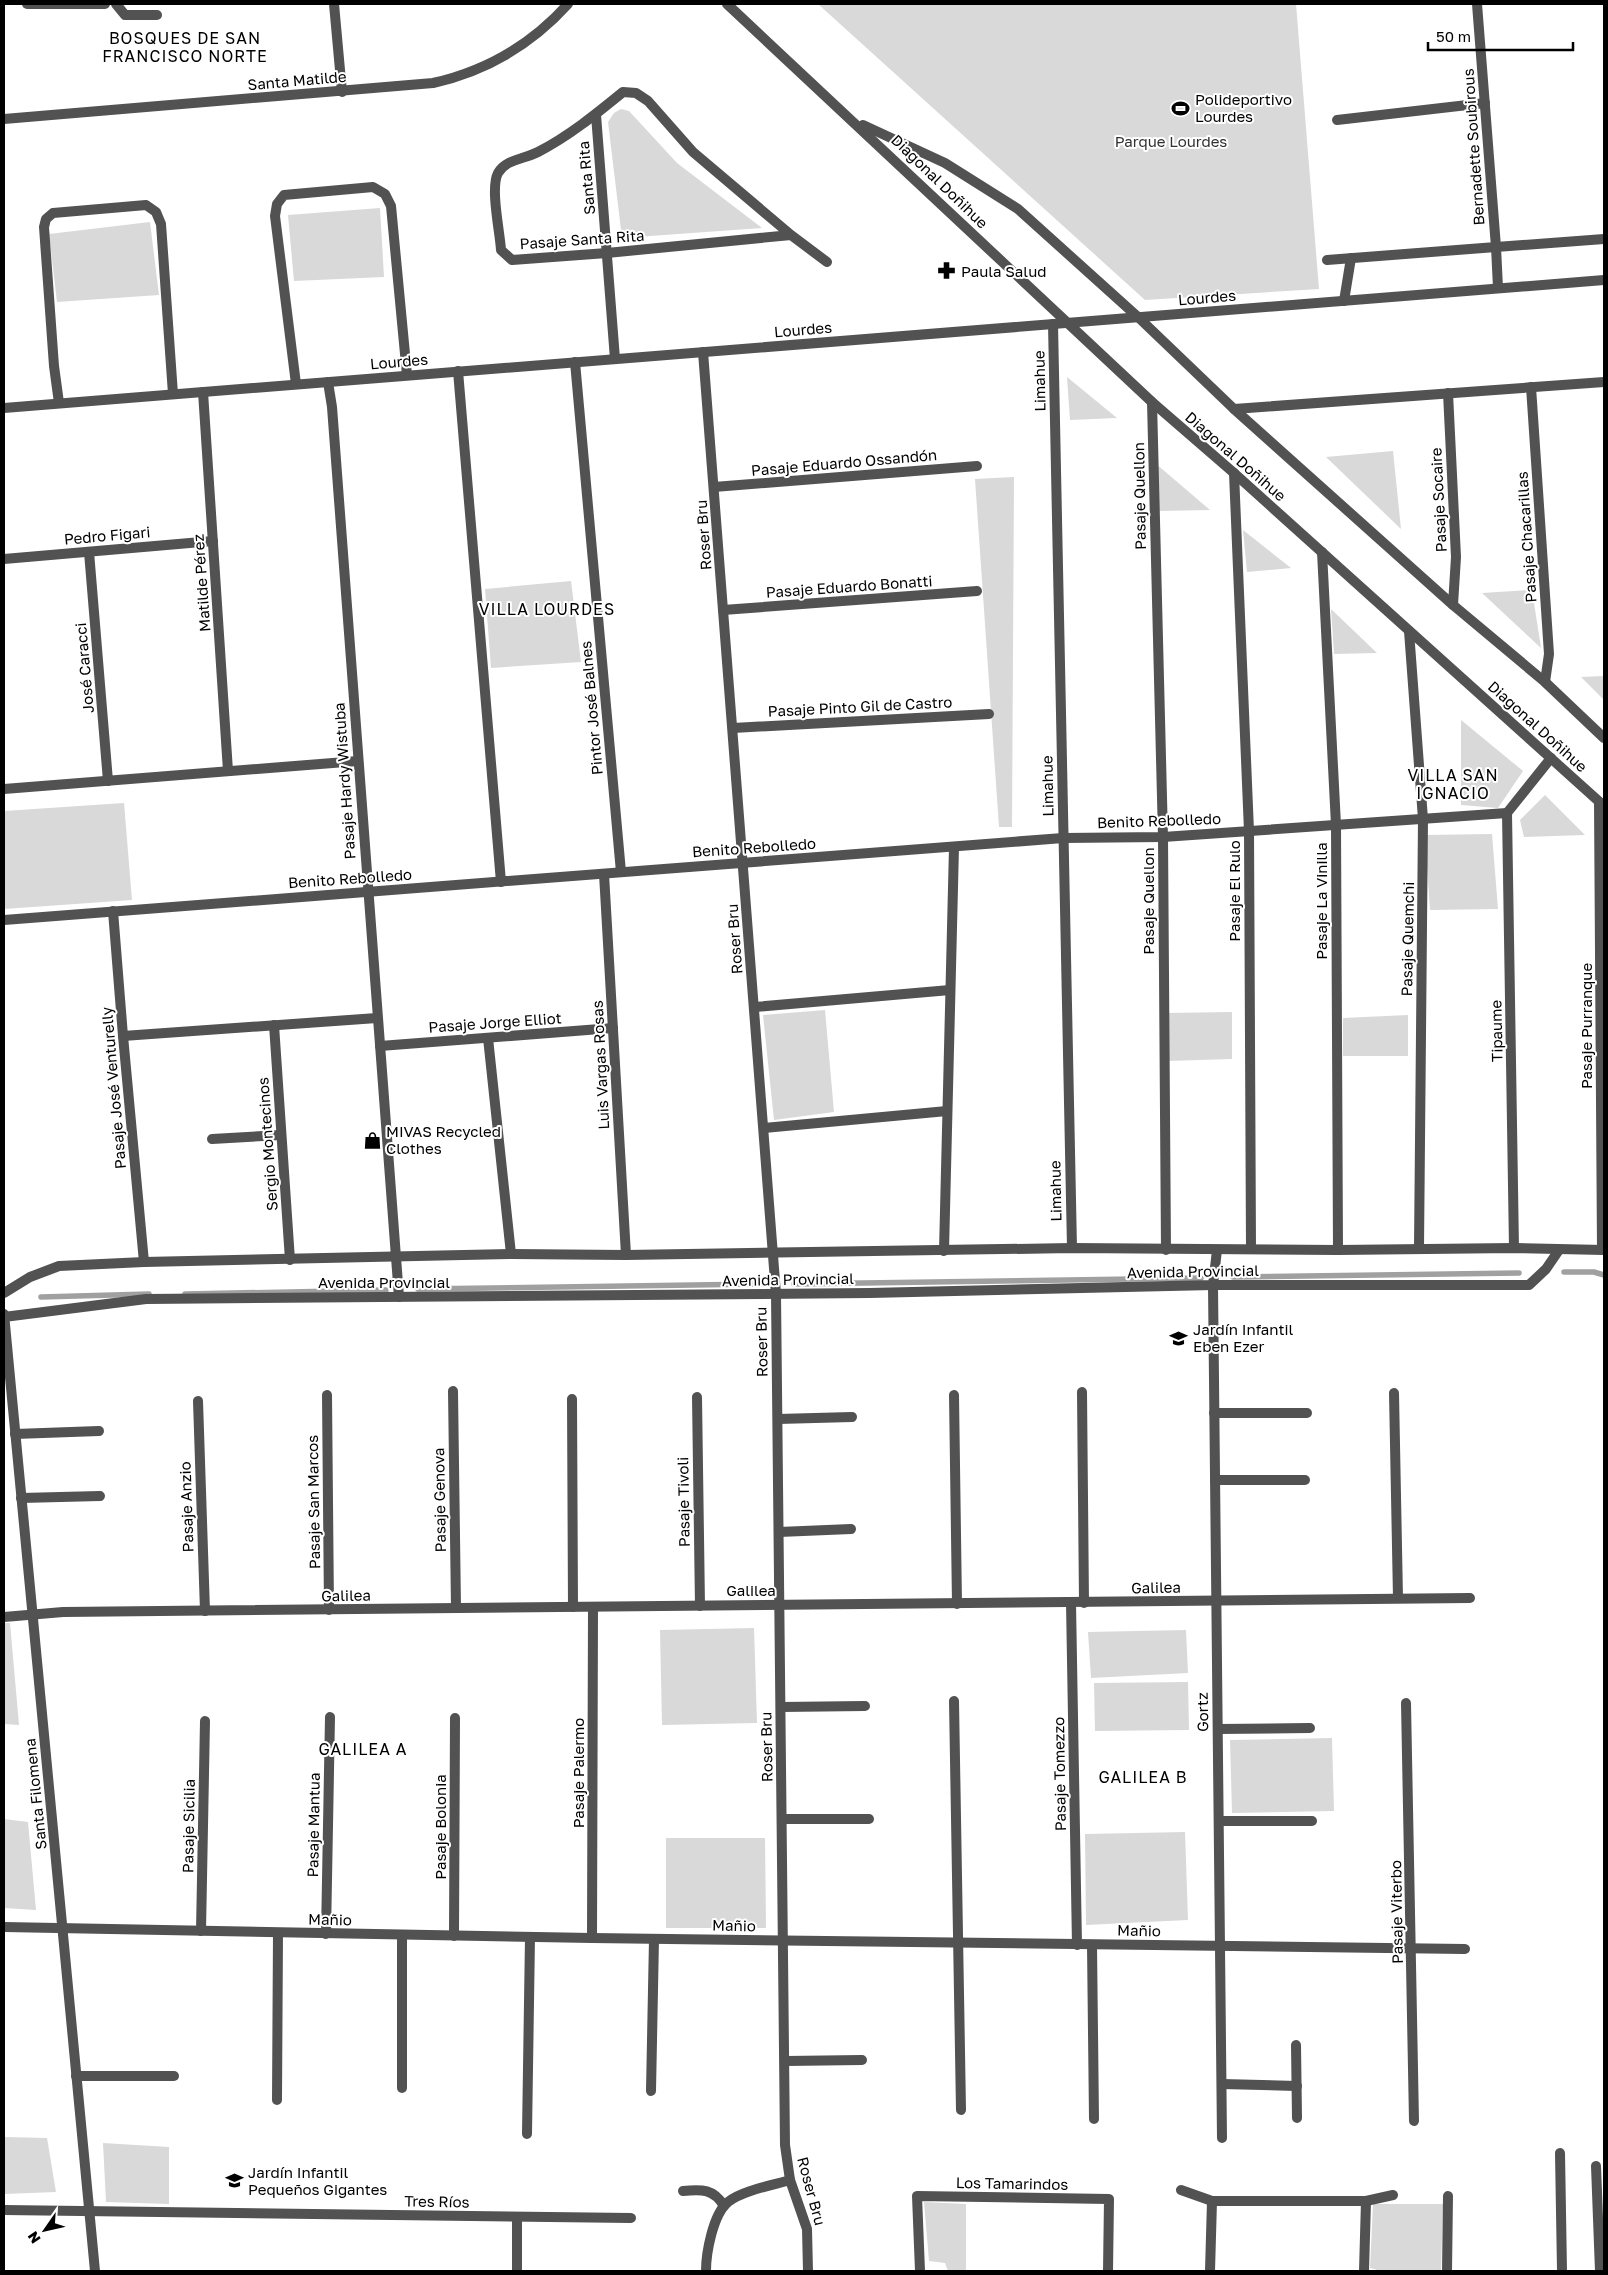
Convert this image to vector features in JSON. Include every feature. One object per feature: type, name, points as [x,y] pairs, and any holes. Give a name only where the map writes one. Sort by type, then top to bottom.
[{"type":"street","points":[[28,4],[105,4]]},
{"type":"street","points":[[116,4],[125,15],[157,14]]},
{"type":"street","points":[[334,4],[342,92]]},
{"type":"street","name":"Santa Matilde","points":[[4,119],[414,86],[455,78],[510,53],[530,40],[568,4]]},
{"type":"street","name":"Diagonal Doñihue","points":[[727,4],[855,121],[1152,402],[1234,473],[1602,804]]},
{"type":"street","name":"Bernadette Soubirous","points":[[1477,4],[1498,288]]},
{"type":"street","name":"Pasaje Santa Rita","points":[[791,235],[607,253],[512,260],[505,256],[501,250],[495,184],[498,173],[506,164],[531,156],[550,146],[596,115],[622,92],[636,93],[648,101],[693,152],[791,235],[827,262]]},
{"type":"street","points":[[1337,120],[1484,103]]},
{"type":"street","name":"Santa Rita","points":[[596,115],[615,359]]},
{"type":"street","name":"Diagonal Doñihue","points":[[855,121],[944,163],[1018,209],[1234,408],[1453,605],[1545,682],[1604,738]]},
{"type":"street","points":[[296,384],[275,216],[277,204],[284,195],[373,187],[385,194],[390,206],[407,376]]},
{"type":"street","points":[[59,403],[54,366],[45,237],[46,219],[53,213],[137,205],[146,205],[151,208],[156,212],[161,224],[173,394]]},
{"type":"street","points":[[1327,260],[1604,238]]},
{"type":"street","points":[[1344,301],[1351,258]]},
{"type":"street","name":"Lourdes","points":[[4,408],[1604,280]]},
{"type":"street","name":"Limahue","points":[[1053,324],[1072,1248]]},
{"type":"street","name":"Roser Bru","points":[[703,352],[774,1253],[778,1419],[786,2145],[790,2180],[807,2229],[808,2271]]},
{"type":"street","name":"Pintor José Balnes","points":[[575,362],[621,872]]},
{"type":"street","points":[[458,371],[501,882]]},
{"type":"street","name":"Pasaje Hardy Wistuba","points":[[328,382],[332,408],[399,1297]]},
{"type":"street","points":[[1234,408],[1604,382]]},
{"type":"street","name":"Pasaje Chacarillas","points":[[1531,388],[1549,654],[1545,682]]},
{"type":"street","name":"Matilde Pérez","points":[[203,392],[228,772]]},
{"type":"street","name":"Pasaje Socaire","points":[[1448,393],[1456,557],[1453,605]]},
{"type":"street","name":"Pasaje Quellon","points":[[1152,402],[1163,837],[1166,1250]]},
{"type":"street","name":"Pasaje Eduardo Ossandón","points":[[714,488],[977,466]]},
{"type":"street","name":"Pasaje El Rulo","points":[[1234,473],[1249,831],[1251,1249]]},
{"type":"street","name":"Pedro Figari","points":[[4,559],[213,541]]},
{"type":"street","name":"José Caracci","points":[[89,552],[108,781]]},
{"type":"street","name":"Pasaje La Vinilla","points":[[1322,552],[1336,825],[1338,1250]]},
{"type":"street","name":"Pasaje Eduardo Bonatti","points":[[724,610],[978,591]]},
{"type":"street","name":"Pasaje Quemchi","points":[[1409,631],[1423,819],[1419,1248]]},
{"type":"street","name":"Pasaje Pinto Gil de Castro","points":[[733,728],[989,714]]},
{"type":"street","points":[[1508,814],[1551,758]]},
{"type":"street","points":[[4,789],[358,761]]},
{"type":"street","name":"Pasaje Purranque","points":[[1602,804],[1603,1250]]},
{"type":"street","name":"Benito Rebolledo","points":[[4,920],[1063,838],[1163,837],[1508,814]]},
{"type":"street","name":"Tipaume","points":[[1508,814],[1514,1248]]},
{"type":"street","points":[[944,1251],[954,847]]},
{"type":"street","name":"Luis Vargas Rosas","points":[[604,874],[626,1255]]},
{"type":"street","name":"Pasaje José Venturelly","points":[[114,912],[122,1036],[144,1262]]},
{"type":"street","points":[[754,1007],[950,990]]},
{"type":"street","points":[[122,1036],[377,1018]]},
{"type":"street","name":"Sergio Montecinos","points":[[274,1025],[290,1260]]},
{"type":"street","name":"Pasaje Jorge Elliot","points":[[380,1046],[613,1028]]},
{"type":"street","points":[[488,1038],[511,1254]]},
{"type":"street","points":[[764,1128],[947,1111]]},
{"type":"street","points":[[212,1139],[281,1136]]},
{"type":"street","name":"Avenida Provincial","points":[[4,1293],[30,1277],[59,1266],[144,1262],[511,1254],[626,1255],[1072,1248],[1338,1250],[1514,1248],[1603,1250]]},
{"type":"street","name":"Gortz","points":[[1217,1250],[1213,1285],[1222,2138]]},
{"type":"street","name":"Avenida Provincial","points":[[4,1316],[146,1299],[776,1294],[1213,1285],[1529,1285],[1546,1269],[1559,1250]]},
{"type":"street","name":"Santa Filomena","points":[[4,1316],[95,2271]]},
{"type":"street","name":"Pasaje Genova","points":[[453,1391],[456,1608]]},
{"type":"street","points":[[1082,1392],[1084,1603]]},
{"type":"street","points":[[1394,1392],[1398,1598]]},
{"type":"street","name":"Pasaje San Marcos","points":[[328,1394],[329,1610]]},
{"type":"street","points":[[954,1395],[957,1604]]},
{"type":"street","name":"Pasaje Tivoli","points":[[697,1397],[700,1606]]},
{"type":"street","points":[[572,1399],[573,1607]]},
{"type":"street","name":"Pasaje Anzio","points":[[198,1401],[205,1611]]},
{"type":"street","points":[[1214,1413],[1307,1413]]},
{"type":"street","points":[[778,1419],[852,1417]]},
{"type":"street","points":[[15,1434],[99,1431]]},
{"type":"street","points":[[1215,1480],[1305,1480]]},
{"type":"street","points":[[21,1498],[100,1496]]},
{"type":"street","points":[[779,1532],[851,1528]]},
{"type":"street","name":"Galilea","points":[[4,1617],[32,1613],[1470,1598]]},
{"type":"street","name":"Pasaje Tomezzo","points":[[1071,1603],[1077,1945]]},
{"type":"street","name":"Pasaje Palermo","points":[[592,1938],[594,1607]]},
{"type":"street","points":[[954,1701],[961,2110]]},
{"type":"street","name":"Pasaje Viterbo","points":[[1406,1702],[1414,2121]]},
{"type":"street","points":[[781,1706],[865,1706]]},
{"type":"street","name":"Pasaje Mantua","points":[[326,1934],[330,1717]]},
{"type":"street","name":"Pasaje Bolonia","points":[[454,1936],[455,1718]]},
{"type":"street","name":"Pasaje Sicilia","points":[[201,1931],[205,1721]]},
{"type":"street","points":[[1218,1729],[1310,1728]]},
{"type":"street","points":[[782,1819],[869,1819]]},
{"type":"street","points":[[1219,1821],[1312,1821]]},
{"type":"street","name":"Mañio","points":[[4,1927],[454,1936],[1465,1949]]},
{"type":"street","points":[[277,2100],[278,1933]]},
{"type":"street","points":[[402,1935],[402,2088]]},
{"type":"street","points":[[527,2134],[530,1937]]},
{"type":"street","points":[[652,2091],[654,1939]]},
{"type":"street","points":[[1092,1945],[1094,2119]]},
{"type":"street","points":[[1296,2045],[1298,2118]]},
{"type":"street","points":[[786,2061],[862,2060]]},
{"type":"street","points":[[76,2076],[174,2076]]},
{"type":"street","points":[[1222,2084],[1297,2086]]},
{"type":"street","points":[[1560,2153],[1562,2271]]},
{"type":"street","points":[[1596,2166],[1600,2271]]},
{"type":"street","points":[[706,2271],[709,2243],[724,2206],[738,2197],[790,2180]]},
{"type":"street","points":[[683,2191],[709,2190],[719,2196],[724,2206]]},
{"type":"street","points":[[1181,2190],[1212,2200],[1366,2201],[1393,2195]]},
{"type":"street","name":"Los Tamarindos","points":[[920,2271],[917,2196],[1109,2199],[1108,2271]]},
{"type":"street","points":[[1447,2271],[1448,2196]]},
{"type":"street","points":[[1210,2271],[1212,2200]]},
{"type":"street","points":[[1364,2271],[1366,2201]]},
{"type":"street","name":"Tres Ríos","points":[[4,2210],[631,2218]]},
{"type":"street","points":[[517,2217],[517,2271]]},
{"type":"green space","name":"Parque Lourdes","points":[[818,4],[1296,4],[1319,289],[1145,300]]},
{"type":"green space","points":[[621,109],[629,111],[677,163],[762,228],[622,238],[608,122],[614,113]]},
{"type":"green space","points":[[380,208],[384,277],[294,281],[288,215]]},
{"type":"green space","points":[[150,222],[159,295],[57,302],[49,234]]},
{"type":"green space","points":[[1067,377],[1117,418],[1070,420]]},
{"type":"green space","points":[[1393,451],[1401,529],[1326,457]]},
{"type":"green space","points":[[1155,463],[1210,510],[1158,511]]},
{"type":"green space","points":[[1014,477],[1012,827],[999,827],[975,479]]},
{"type":"green space","points":[[1243,530],[1291,568],[1247,572]]},
{"type":"green space","points":[[571,581],[581,662],[491,668],[485,589]]},
{"type":"green space","points":[[1532,590],[1541,648],[1482,593]]},
{"type":"green space","points":[[1331,609],[1377,653],[1334,654]]},
{"type":"green space","points":[[1604,676],[1604,700],[1581,677]]},
{"type":"green space","points":[[1461,720],[1523,771],[1498,808],[1461,805]]},
{"type":"green space","points":[[1545,795],[1585,835],[1524,837],[1520,820]]},
{"type":"green space","points":[[124,803],[132,900],[4,909],[4,811]]},
{"type":"green space","points":[[1492,834],[1498,909],[1430,910],[1425,835]]},
{"type":"green space","points":[[825,1010],[834,1112],[774,1120],[763,1015]]},
{"type":"green space","points":[[1232,1012],[1232,1059],[1167,1061],[1165,1013]]},
{"type":"green space","points":[[1408,1015],[1408,1056],[1343,1056],[1343,1018]]},
{"type":"green space","points":[[4,1623],[10,1623],[19,1725],[4,1724]]},
{"type":"green space","points":[[754,1628],[757,1723],[662,1725],[660,1630]]},
{"type":"green space","points":[[1186,1630],[1188,1673],[1091,1678],[1088,1632]]},
{"type":"green space","points":[[1188,1682],[1189,1730],[1095,1731],[1094,1683]]},
{"type":"green space","points":[[1332,1738],[1334,1811],[1232,1813],[1230,1740]]},
{"type":"green space","points":[[4,1819],[28,1822],[36,1910],[4,1908]]},
{"type":"green space","points":[[1185,1832],[1188,1920],[1086,1925],[1085,1834]]},
{"type":"green space","points":[[666,1838],[765,1838],[766,1928],[666,1928]]},
{"type":"green space","points":[[4,2137],[47,2138],[56,2192],[4,2194]]},
{"type":"green space","points":[[103,2143],[169,2147],[169,2204],[106,2202]]},
{"type":"green space","points":[[924,2202],[966,2204],[966,2271],[948,2271],[945,2263],[929,2261]]},
{"type":"green space","points":[[1373,2204],[1443,2204],[1441,2271],[1381,2271],[1370,2268]]},
{"type":"waterway","points":[[1564,1272],[1594,1272],[1604,1275]]},
{"type":"waterway","points":[[1233,1277],[1519,1273]]},
{"type":"waterway","points":[[794,1284],[1201,1278]]},
{"type":"waterway","points":[[418,1289],[761,1284]]},
{"type":"waterway","points":[[185,1294],[386,1290]]},
{"type":"waterway","points":[[41,1297],[149,1294]]},
{"type":"place","name":"Polideportivo Lourdes","points":[[1181,108]]},
{"type":"place","name":"Paula Salud","points":[[947,271]]},
{"type":"place","name":"MIVAS Recycled Clothes","points":[[372,1140]]},
{"type":"place","name":"Jardín Infantil Eben Ezer","points":[[1179,1338]]},
{"type":"place","name":"Jardín Infantil Pequeños Gigantes","points":[[234,2181]]},
{"type":"district","name":"BOSQUES DE SAN FRANCISCO NORTE","points":[[185,47]]},
{"type":"district","name":"VILLA LOURDES","points":[[547,609]]},
{"type":"district","name":"VILLA SAN IGNACIO","points":[[1453,784]]},
{"type":"district","name":"GALILEA A","points":[[363,1749]]},
{"type":"district","name":"GALILEA B","points":[[1143,1777]]}]
